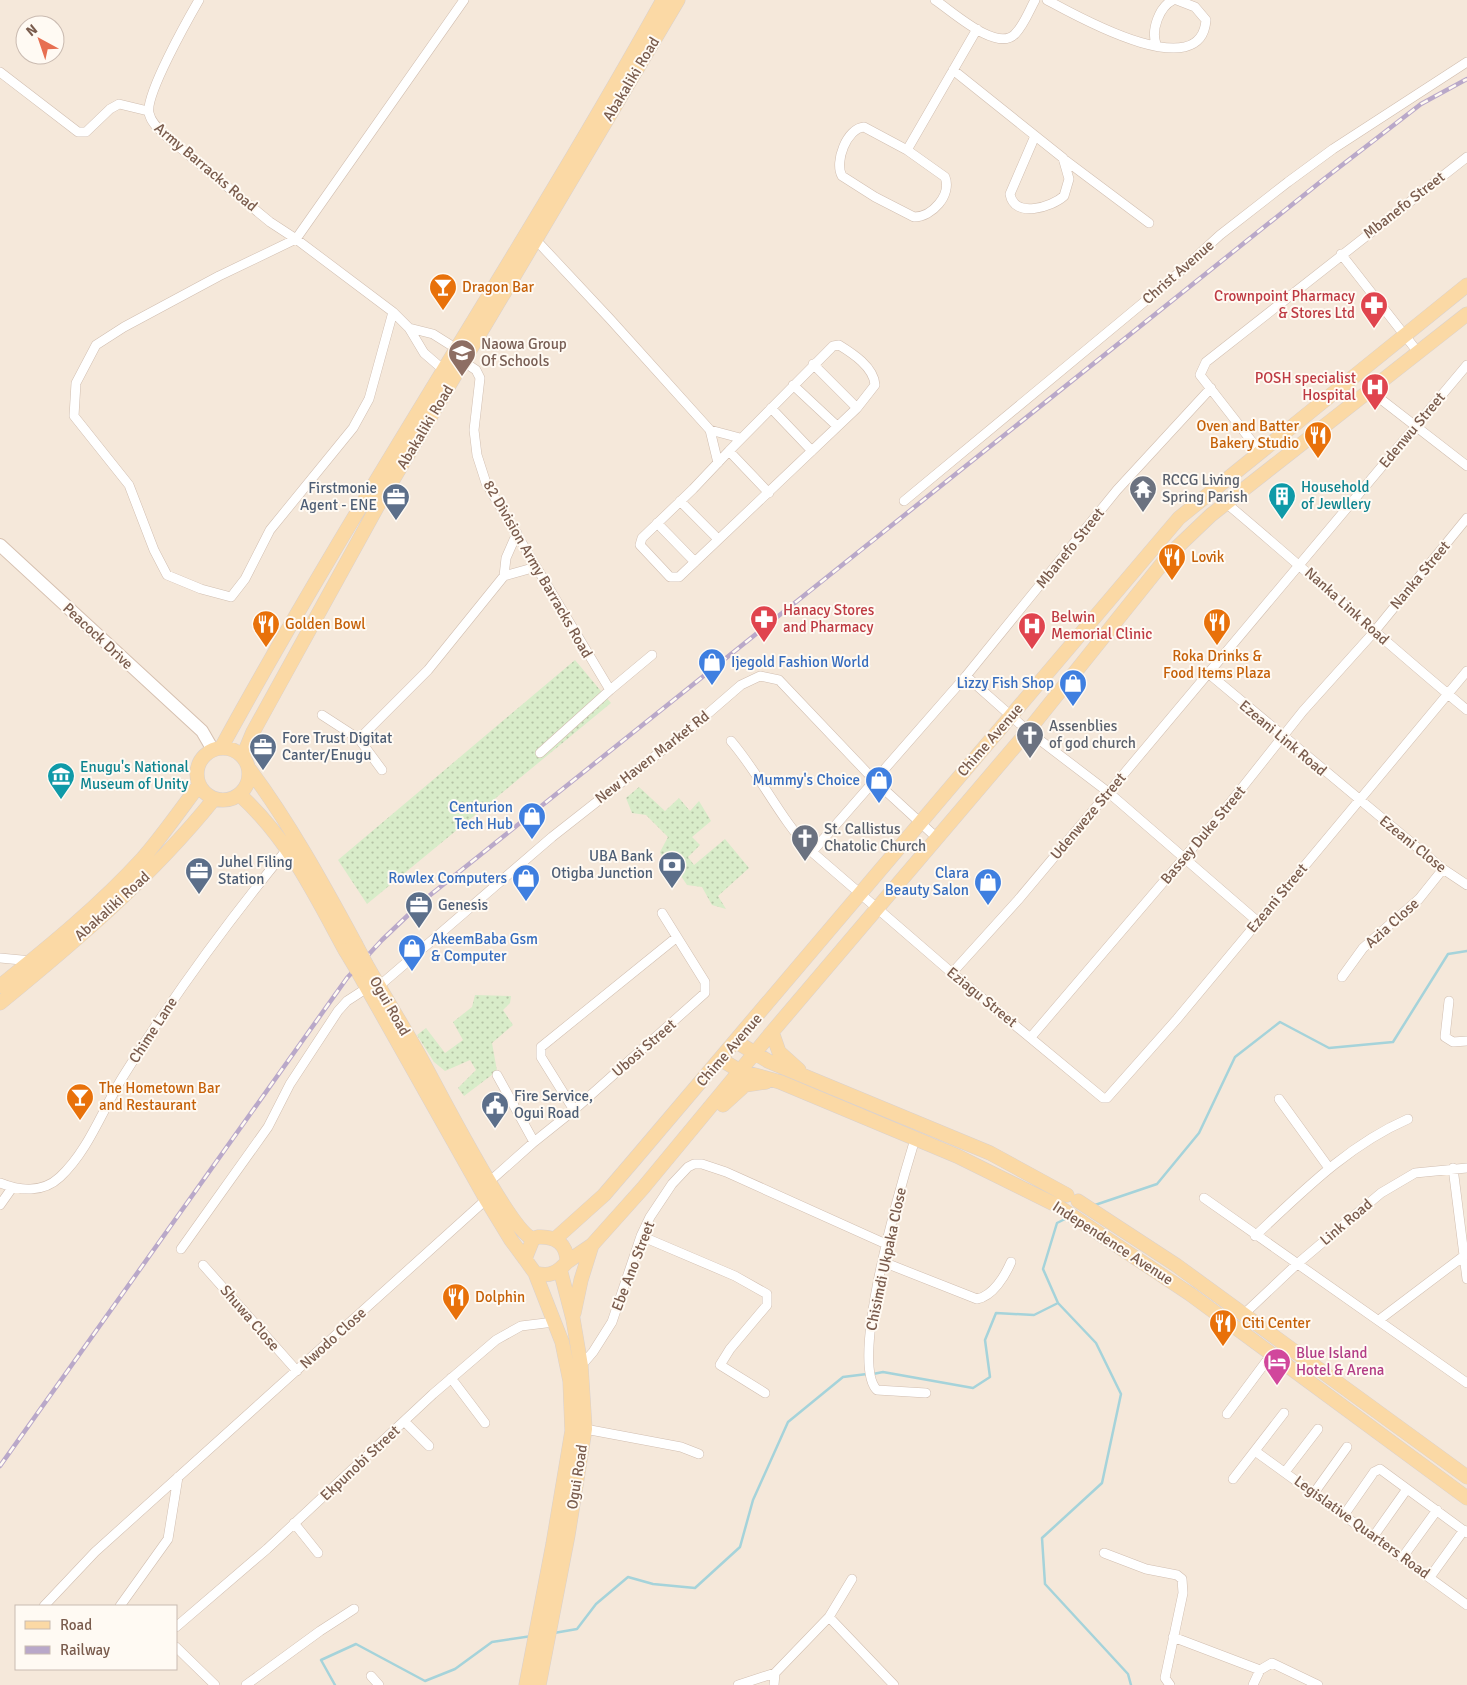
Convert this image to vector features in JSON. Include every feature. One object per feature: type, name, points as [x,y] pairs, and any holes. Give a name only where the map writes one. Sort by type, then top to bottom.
[{"type":"main road","name":"Abakaliki Road","points":[[462,355],[493,290],[663,0]]},
{"type":"main road","name":"Abakaliki Road","points":[[217,749],[381,470],[462,355],[536,240],[678,0]]},
{"type":"main road","name":"Chime Avenue","points":[[555,1239],[604,1196],[1180,518],[1467,285]]},
{"type":"main road","name":"Chime Avenue","points":[[564,1266],[592,1245],[682,1142],[772,1032],[1028,731],[1169,555],[1195,529],[1226,503],[1417,351],[1467,314]]},
{"type":"main road","name":"Abakaliki Road","points":[[243,756],[253,732],[448,373]]},
{"type":"main road","points":[[217,749],[237,751],[243,756],[250,770],[247,786],[240,795],[228,800],[214,799],[203,791],[199,785],[198,766],[205,755],[217,749]]},
{"type":"main road","name":"Ogui Road","points":[[250,770],[266,792],[301,850],[350,947]]},
{"type":"main road","name":"Abakaliki Road","points":[[131,880],[199,785]]},
{"type":"main road","name":"Ogui Road","points":[[240,795],[264,817],[288,848],[350,947],[490,1191],[511,1240],[525,1259]]},
{"type":"main road","name":"Abakaliki Road","points":[[0,1003],[36,966],[131,880],[162,861],[214,799]]},
{"type":"main road","name":"Abakaliki Road","points":[[0,986],[36,966]]},
{"type":"main road","points":[[772,1032],[779,1052],[807,1078]]},
{"type":"main road","name":"Independence Avenue","points":[[735,1041],[768,1062],[990,1153],[1073,1198],[1176,1265],[1467,1477]]},
{"type":"main road","name":"Independence Avenue","points":[[720,1059],[740,1071],[780,1082],[915,1139],[1000,1176],[1056,1205],[1165,1276],[1467,1498]]},
{"type":"main road","points":[[682,1142],[701,1127],[742,1086],[754,1082],[780,1082]]},
{"type":"main road","name":"Ogui Road","points":[[490,1191],[520,1228],[533,1239]]},
{"type":"main road","points":[[544,1237],[555,1239],[563,1246],[564,1266],[548,1275],[535,1273],[525,1259],[533,1239],[544,1237]]},
{"type":"main road","points":[[573,1319],[581,1280],[592,1245]]},
{"type":"main road","name":"Ogui Road","points":[[539,1685],[543,1634],[572,1475],[585,1429],[581,1366],[564,1266]]},
{"type":"main road","name":"Ogui Road","points":[[535,1273],[562,1342],[570,1381],[572,1475]]},
{"type":"main road","name":"Ogui Road","points":[[526,1685],[543,1634]]},
{"type":"street","name":"Army Barracks Road","points":[[199,0],[156,84],[148,111],[152,122],[167,137],[270,222],[296,238],[394,312],[409,328],[424,353],[448,373]]},
{"type":"street","points":[[394,312],[368,399],[353,428],[270,530],[244,579],[232,597],[201,589],[167,575],[154,550],[129,485],[74,416],[76,383],[96,345],[117,331],[246,262],[296,238],[464,0]]},
{"type":"street","points":[[935,0],[977,29],[998,40],[1010,38],[1016,33],[1035,0]]},
{"type":"street","points":[[1047,0],[1127,38],[1156,44],[1168,49],[1187,47],[1202,35],[1206,20],[1202,12],[1195,7],[1175,0],[1166,5],[1156,24],[1154,38],[1156,44]]},
{"type":"street","points":[[907,150],[977,29]]},
{"type":"street","name":"Christ Avenue","points":[[904,502],[1173,278],[1220,235],[1333,149],[1467,62]]},
{"type":"street","points":[[953,70],[1063,158],[1149,223]]},
{"type":"street","points":[[0,72],[78,132],[86,132],[110,108],[119,104],[148,111]]},
{"type":"street","points":[[857,128],[869,128],[907,150],[946,180],[945,192],[936,208],[926,215],[914,217],[848,181],[840,172],[840,160],[848,138],[857,128]]},
{"type":"street","points":[[1035,136],[1010,194],[1010,197],[1018,206],[1030,208],[1047,206],[1064,196],[1069,179],[1063,158]]},
{"type":"street","name":"Mbanefo Street","points":[[812,852],[966,676],[1117,490],[1211,388],[1200,375],[1206,362],[1341,254],[1467,157]]},
{"type":"street","points":[[536,240],[610,318],[682,401],[710,430],[718,463]]},
{"type":"street","points":[[1341,254],[1417,351]]},
{"type":"street","points":[[409,328],[433,334],[462,355]]},
{"type":"street","points":[[838,345],[852,353],[868,370],[875,385],[857,408],[769,493],[695,562],[676,578],[670,577],[640,545],[642,538],[718,463],[813,364],[826,350],[838,345]]},
{"type":"street","name":"82 Division Army Barracks Road","points":[[462,355],[476,370],[480,378],[474,430],[479,464],[486,483],[610,690]]},
{"type":"street","points":[[813,364],[857,408]]},
{"type":"street","name":"Edenwu Street","points":[[1300,564],[1467,365]]},
{"type":"street","points":[[793,385],[837,426]]},
{"type":"street","points":[[1211,388],[1260,452]]},
{"type":"street","points":[[1369,390],[1467,466]]},
{"type":"street","points":[[771,408],[812,450]]},
{"type":"street","points":[[710,430],[740,438]]},
{"type":"street","points":[[729,451],[769,493]]},
{"type":"street","points":[[680,501],[718,539]]},
{"type":"street","name":"Nanka Link Road","points":[[1226,503],[1300,564],[1374,632],[1467,710]]},
{"type":"street","name":"Nanka Street","points":[[1374,632],[1467,518]]},
{"type":"street","points":[[658,523],[695,562]]},
{"type":"street","points":[[359,739],[428,670],[504,576],[506,558],[517,533]]},
{"type":"street","name":"Peacock Drive","points":[[0,545],[196,726],[217,749]]},
{"type":"street","name":"Udenweze Street","points":[[952,973],[1108,792],[1300,564]]},
{"type":"street","points":[[504,576],[536,567]]},
{"type":"street","name":"Bassey Duke Street","points":[[1031,1038],[1283,738],[1303,711],[1374,632]]},
{"type":"street","points":[[540,753],[652,655]]},
{"type":"street","name":"Ezeani Street","points":[[1103,1098],[1110,1096],[1177,1019],[1257,920],[1408,745],[1447,693],[1467,671]]},
{"type":"street","name":"Ezeani Link Road","points":[[1208,674],[1360,801]]},
{"type":"street","name":"New Haven Market Rd","points":[[181,1249],[268,1127],[290,1084],[338,1011],[348,1000],[373,987],[552,837],[752,679],[760,676],[779,680],[875,781],[937,838]]},
{"type":"street","points":[[966,676],[1028,731],[1108,792],[1257,920]]},
{"type":"street","points":[[322,715],[359,739],[382,770]]},
{"type":"street","points":[[731,741],[756,772],[788,825],[812,852],[861,895]]},
{"type":"street","name":"Ezeani Close","points":[[1360,801],[1443,869],[1467,885]]},
{"type":"street","name":"Chime Lane","points":[[0,1183],[12,1188],[35,1190],[60,1177],[83,1147],[123,1076],[180,990],[288,848]]},
{"type":"street","name":"Azia Close","points":[[1342,977],[1363,948],[1419,899],[1443,869]]},
{"type":"street","name":"Eziagu Street","points":[[861,895],[1103,1098]]},
{"type":"street","name":"Ubosi Street","points":[[490,1191],[534,1142],[574,1110],[705,993],[705,982],[662,913]]},
{"type":"street","points":[[574,1110],[541,1057],[541,1047],[677,937]]},
{"type":"street","points":[[0,958],[36,966]]},
{"type":"street","points":[[1449,1001],[1445,1037],[1453,1042],[1467,1041]]},
{"type":"street","points":[[497,1075],[534,1142]]},
{"type":"street","points":[[1279,1099],[1329,1168]]},
{"type":"street","points":[[1254,1236],[1329,1168],[1371,1137],[1408,1119]]},
{"type":"street","name":"Chisimdi Ukpaka Close","points":[[915,1139],[886,1244],[869,1337],[870,1380],[877,1390],[926,1393]]},
{"type":"street","name":"Ebe Ano Street","points":[[581,1366],[594,1352],[612,1322],[641,1236],[663,1196],[688,1167],[702,1164],[726,1172],[886,1244]]},
{"type":"street","points":[[1453,1168],[1467,1279]]},
{"type":"street","name":"Link Road","points":[[1244,1314],[1297,1264],[1381,1193],[1415,1173],[1467,1168]]},
{"type":"street","points":[[0,1205],[12,1188]]},
{"type":"street","name":"Nwodo Close","points":[[45,1605],[95,1552],[297,1371],[490,1191]]},
{"type":"street","points":[[1204,1198],[1254,1236],[1379,1320],[1467,1383]]},
{"type":"street","points":[[641,1236],[735,1276],[766,1294],[767,1305],[725,1355],[720,1365],[765,1393]]},
{"type":"street","points":[[1379,1320],[1465,1255]]},
{"type":"street","points":[[883,1262],[977,1299],[992,1290],[1003,1278],[1011,1262]]},
{"type":"street","name":"Shuwa Close","points":[[204,1265],[297,1371]]},
{"type":"street","name":"Ekpunobi Street","points":[[178,1625],[294,1523],[451,1378],[510,1331],[532,1323],[554,1322]]},
{"type":"street","points":[[1228,1414],[1271,1355]]},
{"type":"street","points":[[451,1378],[485,1423]]},
{"type":"street","points":[[1233,1479],[1284,1413]]},
{"type":"street","points":[[405,1422],[429,1446]]},
{"type":"street","points":[[1285,1472],[1318,1428]]},
{"type":"street","points":[[585,1429],[682,1447],[699,1454]]},
{"type":"street","points":[[1314,1493],[1348,1447]]},
{"type":"street","name":"Legislative Quarters Road","points":[[1255,1451],[1402,1558],[1466,1601]]},
{"type":"street","points":[[1344,1515],[1376,1470],[1380,1469],[1437,1510],[1465,1532],[1430,1577]]},
{"type":"street","points":[[121,1605],[168,1539],[178,1477]]},
{"type":"street","points":[[1373,1537],[1407,1490]]},
{"type":"street","points":[[1402,1558],[1437,1510]]},
{"type":"street","points":[[294,1523],[318,1553]]},
{"type":"street","points":[[1104,1552],[1146,1569],[1177,1575],[1182,1579],[1183,1593],[1165,1678],[1170,1685]]},
{"type":"street","points":[[738,1685],[775,1673],[829,1617],[852,1579]]},
{"type":"street","points":[[246,1685],[320,1631],[354,1609]]},
{"type":"street","points":[[829,1617],[894,1685]]},
{"type":"street","points":[[1173,1637],[1260,1670]]},
{"type":"street","points":[[178,1649],[214,1685]]},
{"type":"street","points":[[1253,1685],[1260,1670],[1272,1663],[1318,1685]]},
{"type":"street","points":[[774,1685],[775,1673]]},
{"type":"street","points":[[371,1676],[379,1685]]},
{"type":"shaded area","points":[[0,0],[1467,0],[1467,1685],[0,1685]]},
{"type":"green space","points":[[575,660],[611,703],[367,904],[338,860]]},
{"type":"green space","points":[[639,787],[665,811],[679,798],[690,811],[699,801],[711,821],[692,837],[700,845],[688,857],[694,865],[725,839],[749,868],[718,896],[726,909],[712,905],[702,887],[687,885],[681,876],[670,876],[660,852],[668,837],[646,815],[632,813],[626,798]]},
{"type":"green space","points":[[475,995],[511,996],[510,1003],[503,1010],[513,1025],[492,1043],[497,1071],[464,1096],[458,1088],[476,1070],[470,1060],[445,1071],[434,1062],[417,1035],[426,1028],[445,1053],[463,1040],[453,1022],[472,1007]]},
{"type":"waterway","points":[[1095,1205],[1157,1184],[1199,1133],[1235,1057],[1280,1022],[1329,1048],[1393,1042],[1448,954],[1467,951]]},
{"type":"waterway","points":[[1067,1218],[1057,1223],[1043,1269],[1058,1303],[1096,1343],[1121,1394],[1102,1483],[1042,1538],[1045,1584],[1128,1674],[1131,1685]]},
{"type":"waterway","points":[[873,1374],[883,1372],[973,1388],[990,1377],[985,1340],[996,1313],[1034,1315],[1058,1303]]},
{"type":"waterway","points":[[554,1633],[577,1629],[596,1604],[628,1577],[653,1584],[695,1588],[740,1547],[753,1500],[788,1422],[843,1377],[867,1374]]},
{"type":"waterway","points":[[335,1685],[321,1660],[356,1644],[425,1681],[455,1669],[492,1642],[532,1636]]},
{"type":"railway","points":[[0,1466],[347,978],[382,940],[424,900],[1324,179],[1421,104],[1467,79]]},
{"type":"place","name":"Dragon Bar","points":[[443,311]]},
{"type":"place","name":"Crownpoint Pharmacy & Stores Ltd","points":[[1374,329]]},
{"type":"place","name":"Naowa Group Of Schools","points":[[462,377]]},
{"type":"place","name":"POSH specialist Hospital","points":[[1375,411]]},
{"type":"place","name":"Oven and Batter Bakery Studio","points":[[1318,459]]},
{"type":"place","name":"RCCG Living Spring Parish","points":[[1143,513]]},
{"type":"place","name":"Household of Jewllery","points":[[1282,520]]},
{"type":"place","name":"Firstmonie Agent - ENE","points":[[396,521]]},
{"type":"place","name":"Lovik","points":[[1172,581]]},
{"type":"place","name":"Hanacy Stores and Pharmacy","points":[[764,643]]},
{"type":"place","name":"Roka Drinks & Food Items Plaza","points":[[1217,646]]},
{"type":"place","name":"Golden Bowl","points":[[266,648]]},
{"type":"place","name":"Belwin Memorial Clinic","points":[[1032,650]]},
{"type":"place","name":"Ijegold Fashion World","points":[[712,686]]},
{"type":"place","name":"Lizzy Fish Shop","points":[[1073,707]]},
{"type":"place","name":"Assenblies of god church","points":[[1030,759]]},
{"type":"place","name":"Fore Trust Digitat Canter/Enugu","points":[[263,771]]},
{"type":"place","name":"Enugu's National Museum of Unity","points":[[61,800]]},
{"type":"place","name":"Mummy's Choice","points":[[879,804]]},
{"type":"place","name":"Centurion Tech Hub","points":[[532,840]]},
{"type":"place","name":"St. Callistus Chatolic Church","points":[[805,862]]},
{"type":"place","name":"UBA Bank Otigba Junction","points":[[672,889]]},
{"type":"place","name":"Juhel Filing Station","points":[[199,895]]},
{"type":"place","name":"Rowlex Computers","points":[[526,902]]},
{"type":"place","name":"Clara Beauty Salon","points":[[988,906]]},
{"type":"place","name":"Genesis","points":[[419,929]]},
{"type":"place","name":"AkeemBaba Gsm & Computer","points":[[412,972]]},
{"type":"place","name":"The Hometown Bar and Restaurant","points":[[80,1121]]},
{"type":"place","name":"Fire Service, Ogui Road","points":[[495,1129]]},
{"type":"place","name":"Dolphin","points":[[456,1321]]},
{"type":"place","name":"Citi Center","points":[[1223,1347]]},
{"type":"place","name":"Blue Island Hotel & Arena","points":[[1277,1386]]}]
